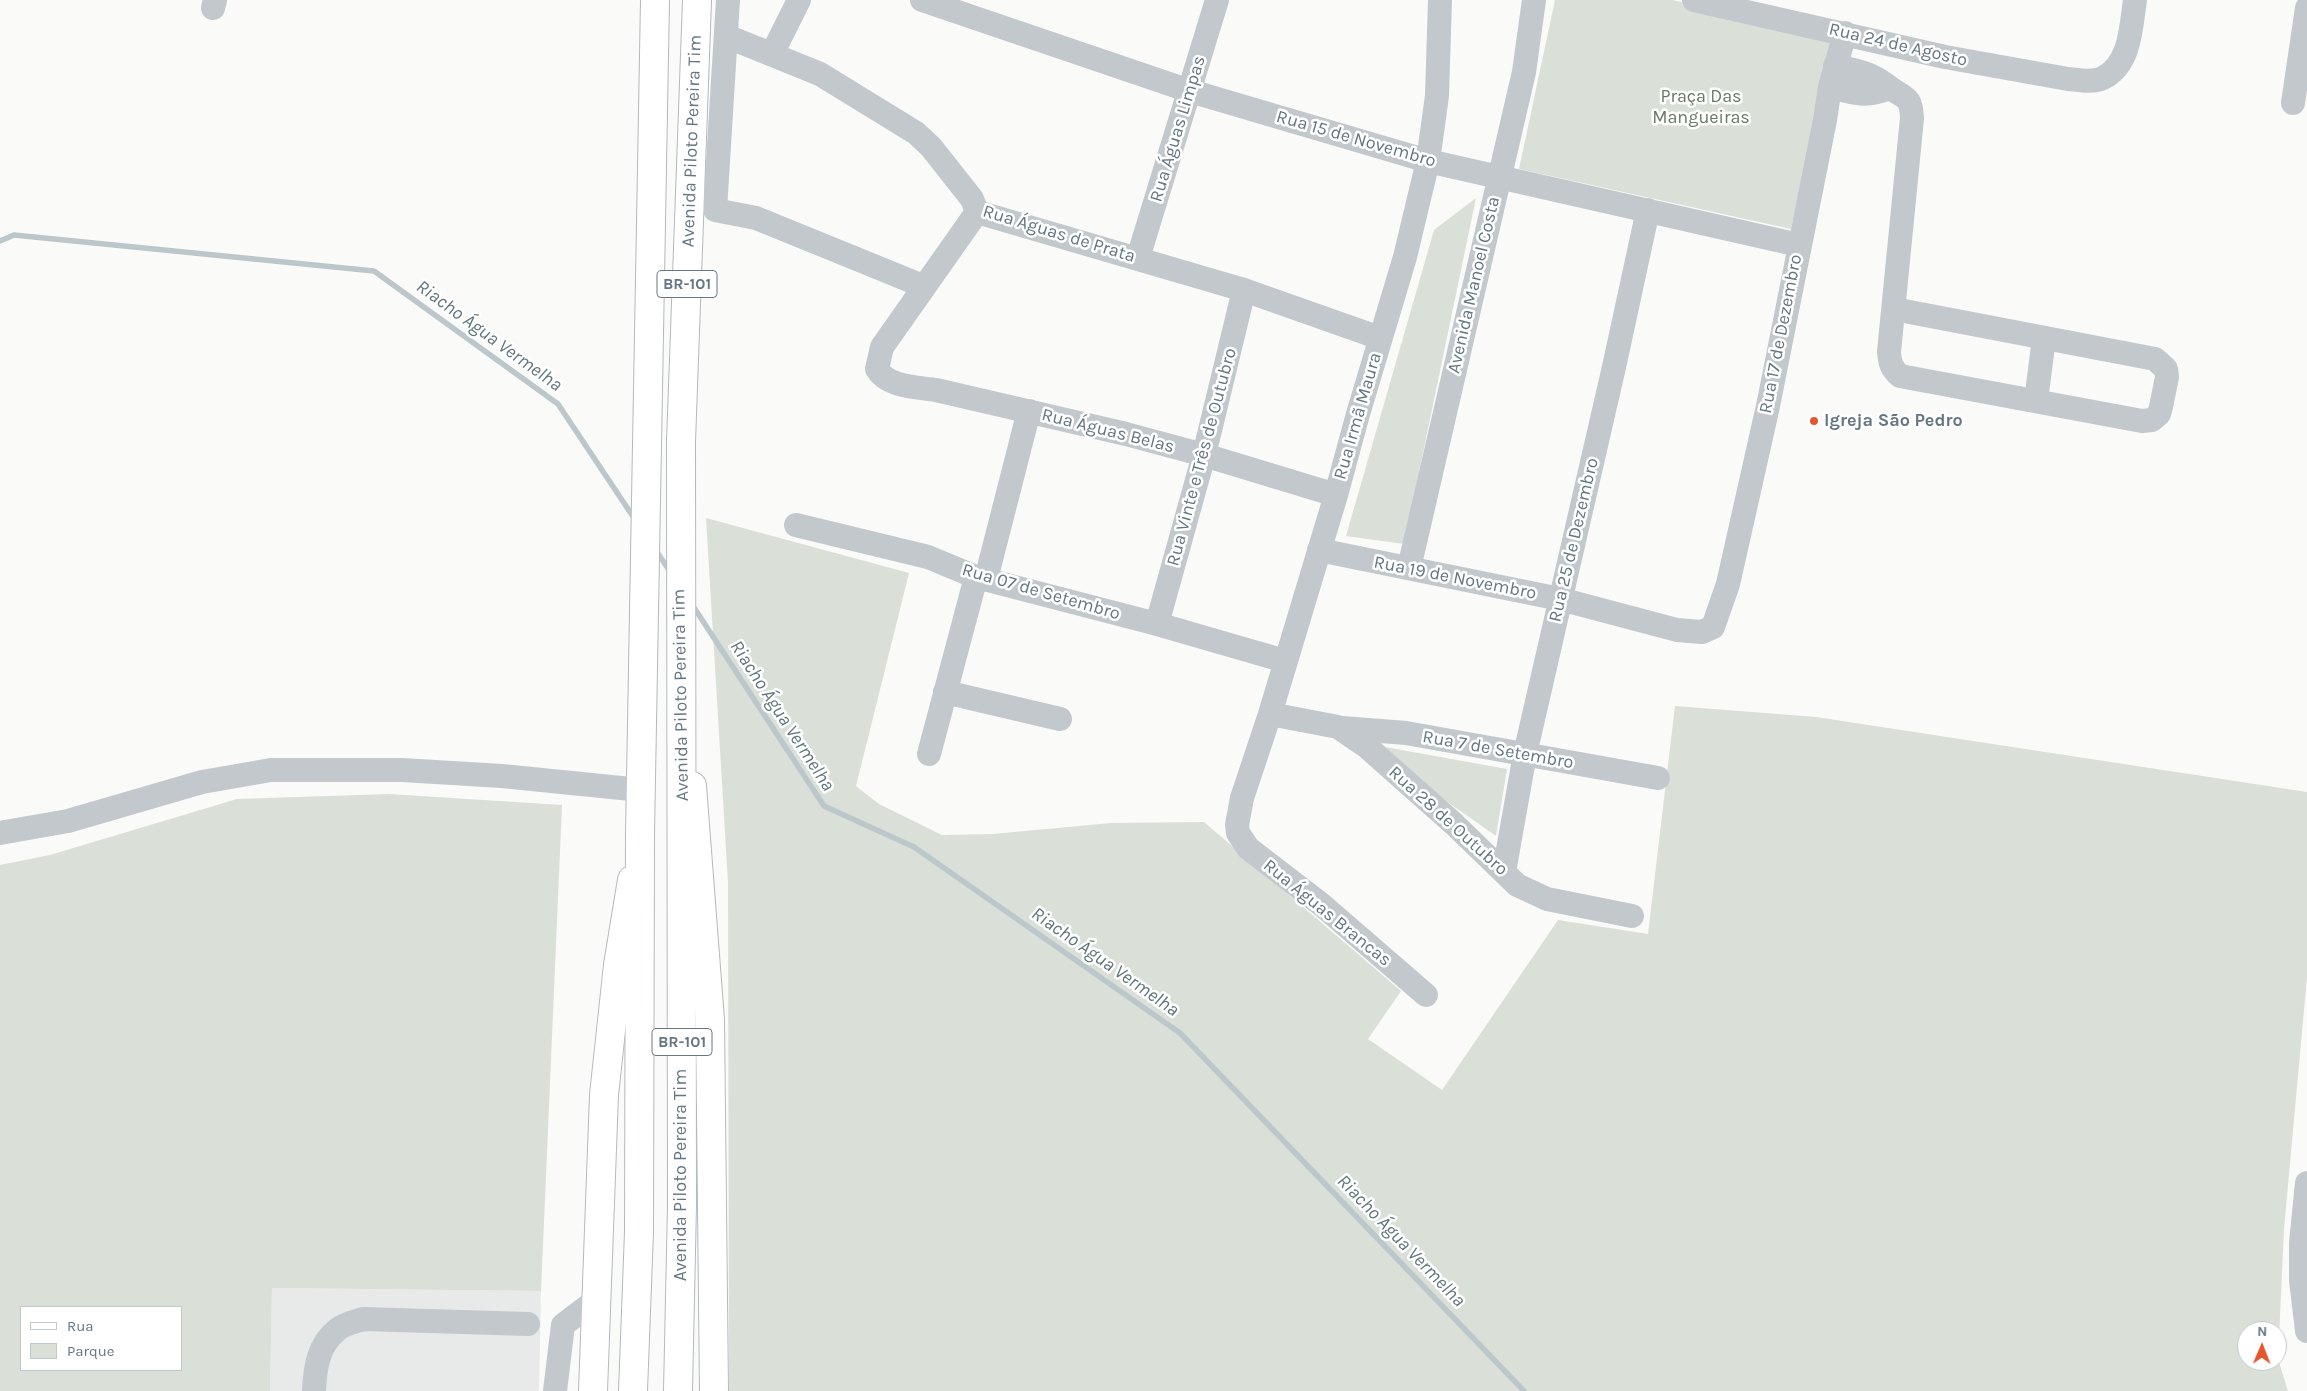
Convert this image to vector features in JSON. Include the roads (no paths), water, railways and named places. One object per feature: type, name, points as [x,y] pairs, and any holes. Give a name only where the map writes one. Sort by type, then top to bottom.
[{"type":"main road","name":"Avenida Piloto Pereira Tim","points":[[633,1391],[639,1222],[640,834],[655,0]]},
{"type":"main road","name":"Avenida Piloto Pereira Tim","points":[[678,1391],[682,1205],[681,442],[697,0]]},
{"type":"main road","points":[[682,693],[694,806],[710,1020],[714,1391]]},
{"type":"main road","points":[[593,1391],[604,1095],[618,965],[640,834]]},
{"type":"street","points":[[728,0],[715,210],[756,218],[923,286],[977,212]]},
{"type":"street","points":[[772,54],[799,0]]},
{"type":"street","name":"Rua 15 de Novembro","points":[[922,0],[1190,91],[1428,161],[1799,245]]},
{"type":"street","name":"Rua Águas Limpas","points":[[1138,258],[1217,0]]},
{"type":"street","name":"Rua Irmã Maura","points":[[1237,825],[1242,798],[1270,714],[1336,495],[1405,257],[1428,161],[1437,96],[1440,0]]},
{"type":"street","name":"Avenida Manoel Costa","points":[[1409,568],[1524,72],[1534,0]]},
{"type":"street","name":"Rua 24 de Agosto","points":[[1694,0],[1771,8],[1845,33],[1945,57],[2088,81],[2102,78],[2114,70],[2123,56],[2129,40],[2135,0]]},
{"type":"street","points":[[2293,103],[2307,8]]},
{"type":"street","name":"Rua 17 de Dezembro","points":[[1708,631],[1717,620],[1728,584],[1768,406],[1833,76],[1845,33]]},
{"type":"street","name":"Rua Águas de Prata","points":[[726,36],[820,74],[916,132],[931,147],[972,199],[977,212],[1244,290],[1380,338]]},
{"type":"street","points":[[1833,76],[1879,78],[1890,88],[1907,97],[1911,106],[1912,118],[1894,309],[1890,364],[1900,376],[2142,421],[2152,420],[2159,414],[2167,377],[2166,369],[2155,358],[1894,309]]},
{"type":"street","name":"Rua 25 de Dezembro","points":[[1504,872],[1525,754],[1648,210]]},
{"type":"street","name":"Rua Águas Belas","points":[[923,286],[882,347],[877,368],[884,378],[908,386],[1029,411],[1204,455],[1336,495]]},
{"type":"street","name":"Rua Vinte e Três de Outubro","points":[[1158,624],[1204,455],[1244,290]]},
{"type":"street","points":[[2036,401],[2044,338]]},
{"type":"street","points":[[929,754],[945,692],[981,578],[1029,411]]},
{"type":"street","name":"Rua 07 de Setembro","points":[[796,525],[928,557],[981,578],[1158,624],[1285,661]]},
{"type":"street","name":"Rua 19 de Novembro","points":[[1319,550],[1560,599],[1677,630],[1708,631]]},
{"type":"street","points":[[945,692],[1060,719]]},
{"type":"street","name":"Rua 28 de Outubro","points":[[1270,714],[1338,727],[1366,746],[1517,884],[1547,899],[1632,916]]},
{"type":"street","name":"Rua 7 de Setembro","points":[[1338,727],[1406,733],[1658,778]]},
{"type":"street","points":[[0,833],[68,821],[202,782],[271,770],[402,770],[502,776],[641,790]]},
{"type":"street","name":"Rua Águas Brancas","points":[[1237,825],[1241,840],[1248,848],[1322,905],[1426,996]]},
{"type":"street","points":[[2307,1183],[2301,1242],[2301,1280],[2307,1331]]},
{"type":"street","points":[[555,1391],[563,1325],[596,1300]]},
{"type":"street","points":[[314,1391],[315,1368],[323,1345],[338,1328],[363,1319],[528,1324]]},
{"type":"waterway","name":"Riacho Água Vermelha","points":[[0,241],[14,235],[374,271],[558,404],[636,521]]},
{"type":"waterway","name":"Riacho Água Vermelha","points":[[655,549],[671,573]]},
{"type":"waterway","name":"Riacho Água Vermelha","points":[[691,603],[824,806],[914,847],[1180,1033],[1524,1391]]},
{"type":"place","name":"Igreja São Pedro","points":[[1814,421]]},
{"type":"park label","name":"Praça Das Mangueiras","points":[[1701,107]]}]
